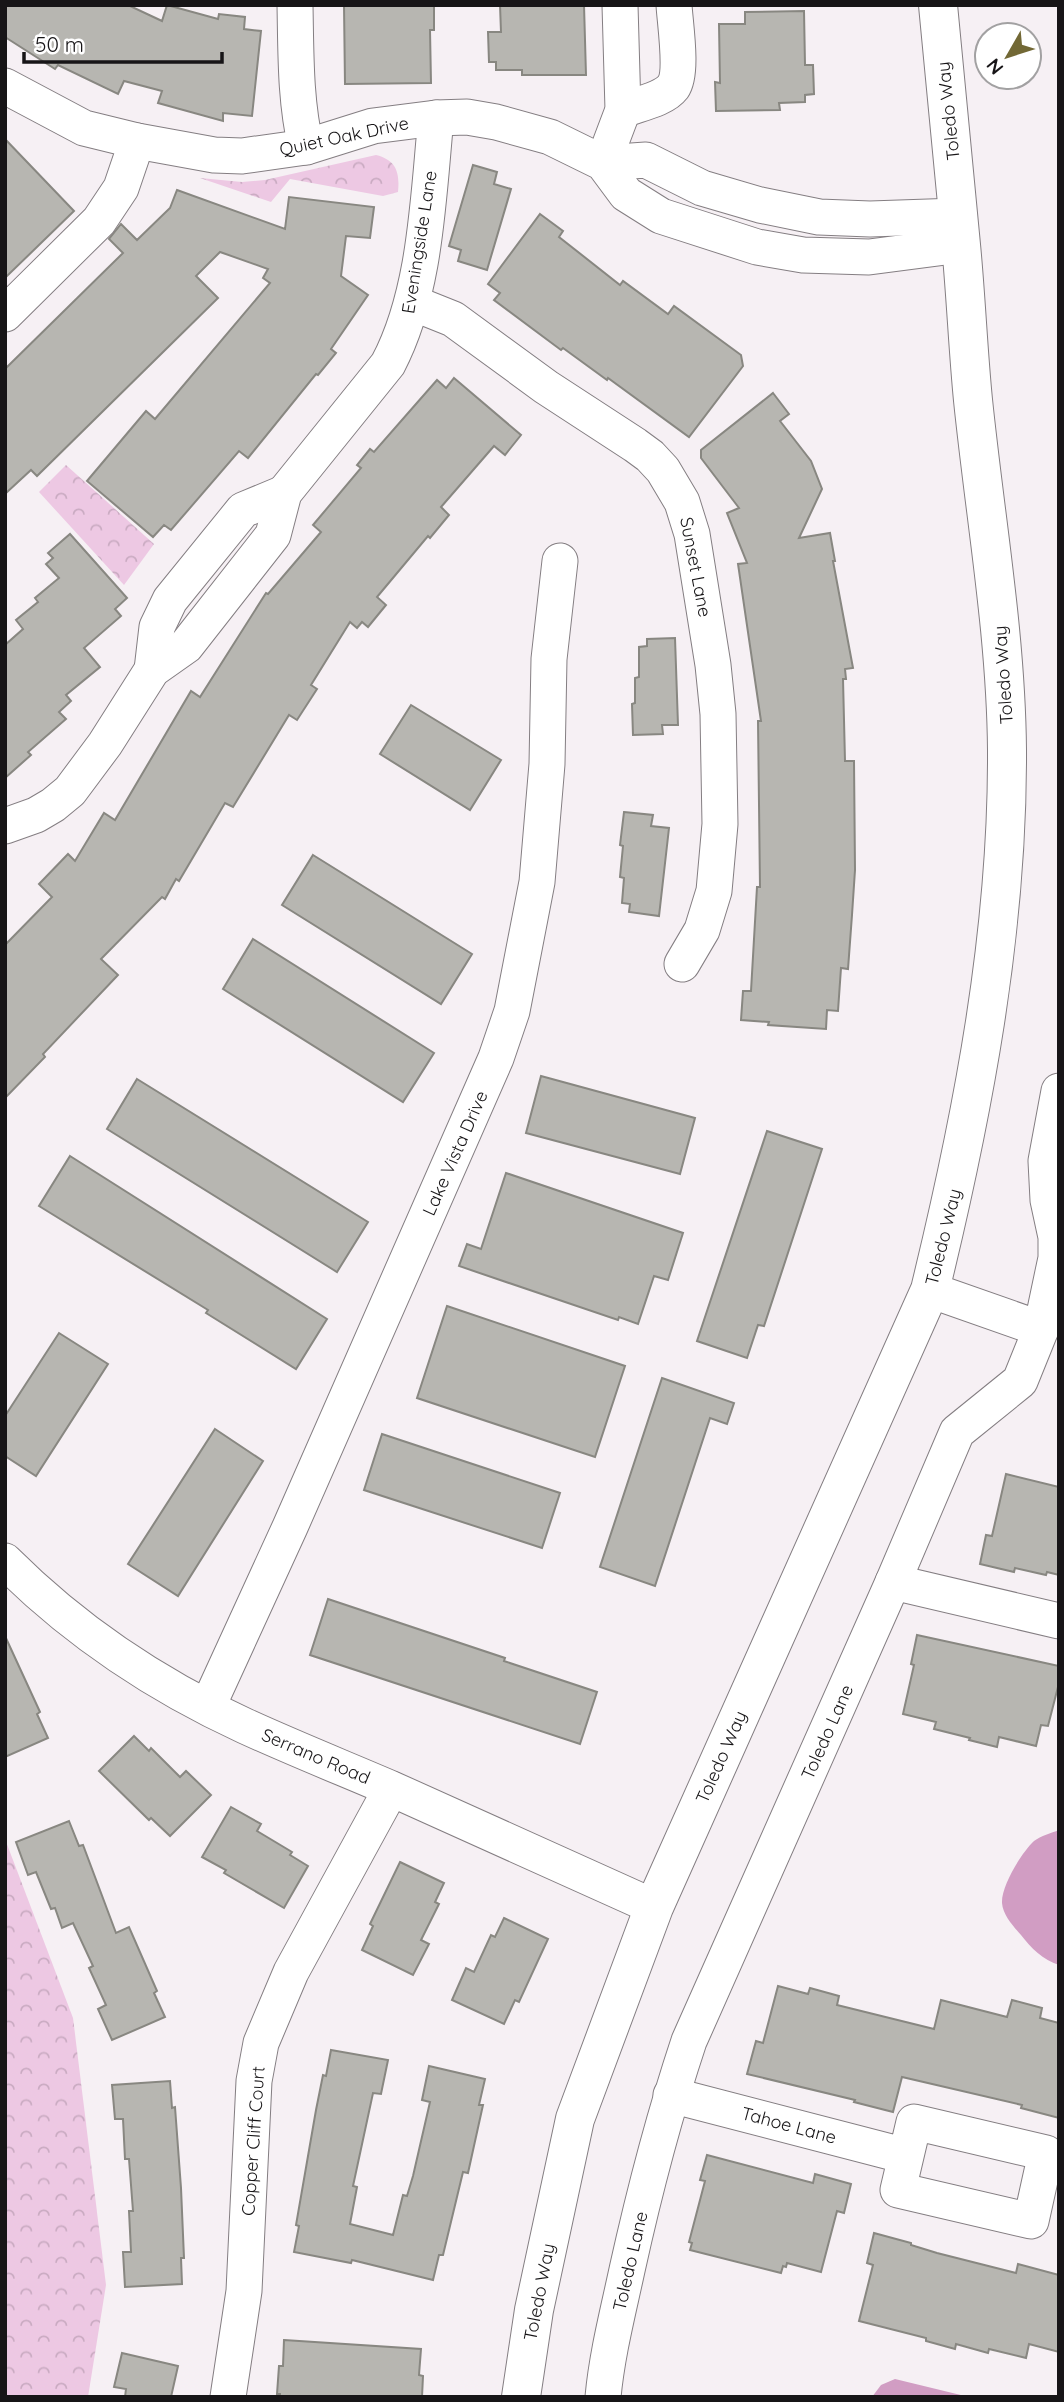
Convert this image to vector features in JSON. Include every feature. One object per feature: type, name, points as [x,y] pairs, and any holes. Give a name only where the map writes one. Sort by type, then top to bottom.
[{"type":"main road","name":"Toledo Way","points":[[521,2397],[534,2310],[575,2119],[653,1907],[930,1290],[956,1186],[985,1026],[998,918],[1007,749],[1002,641],[973,400],[938,5]]},
{"type":"street","points":[[295,5],[297,92],[306,147]]},
{"type":"street","points":[[603,163],[623,110],[620,5]]},
{"type":"street","points":[[623,110],[661,95],[673,87],[677,70],[674,5]]},
{"type":"street","name":"Quiet Oak Drive","points":[[5,86],[84,128],[214,155],[242,156],[306,147],[373,126],[436,118],[467,117],[496,122],[550,137],[603,163],[626,194],[661,216],[757,247],[803,255],[869,257],[960,231]]},
{"type":"street","name":"Eveningside Lane","points":[[5,826],[36,815],[70,791],[105,744],[152,670],[157,627],[170,600],[243,510],[284,493],[388,364],[399,343],[413,303],[436,118]]},
{"type":"street","points":[[5,314],[99,221],[121,188],[137,141]]},
{"type":"street","name":"Sunset Lane","points":[[413,303],[453,319],[546,387],[650,456],[674,486],[688,517],[713,665],[718,714],[720,824],[715,891],[702,930],[682,964]]},
{"type":"street","name":"Lake Vista Drive","points":[[208,1706],[290,1527],[496,1058],[512,1012],[537,882],[547,764],[549,659],[560,561]]},
{"type":"street","name":"Toledo Lane","points":[[603,2397],[606,2365],[633,2243],[671,2095],[689,2041],[957,1432],[1020,1381],[1041,1329],[1056,1258],[1046,1161],[1059,1091]]},
{"type":"street","points":[[930,1290],[1041,1329]]},
{"type":"street","name":"Serrano Road","points":[[5,1561],[36,1592],[82,1630],[152,1677],[243,1725],[653,1907]]},
{"type":"street","points":[[893,1582],[1059,1621]]},
{"type":"street","name":"Copper Cliff Court","points":[[228,2397],[244,2291],[254,2081],[261,2043],[291,1972],[391,1789]]},
{"type":"street","name":"Tahoe Lane","points":[[671,2095],[906,2156]]},
{"type":"street","points":[[914,2122],[1046,2153],[1048,2194],[1031,2221],[898,2190],[906,2156],[914,2122]]},
{"type":"green space","points":[[376,155],[388,160],[395,168],[398,192],[383,196],[290,179],[271,202],[200,178],[242,182],[265,180]]},
{"type":"green space","points":[[66,465],[154,544],[124,585],[39,492]]},
{"type":"green space","points":[[5,1839],[73,2018],[106,2285],[88,2397],[5,2397]]},
{"type":"shaded area","points":[[1059,1830],[1059,1965],[1043,1957],[1029,1944],[1009,1920],[1002,1903],[1009,1879],[1024,1853],[1034,1841]]},
{"type":"shaded area","points":[[895,2379],[969,2397],[872,2397],[881,2385]]},
{"type":"building","points":[[5,5],[128,5],[162,21],[167,5],[218,19],[219,14],[245,17],[244,29],[261,31],[252,116],[223,113],[223,121],[158,103],[162,91],[124,81],[118,94],[58,65],[55,69],[5,37]]},
{"type":"building","points":[[344,5],[434,5],[434,30],[430,30],[431,83],[345,84]]},
{"type":"building","points":[[500,5],[584,5],[586,75],[522,75],[522,70],[496,70],[496,62],[489,62],[488,32],[501,32]]},
{"type":"building","points":[[804,11],[805,65],[813,65],[814,94],[805,95],[805,102],[779,103],[780,110],[716,111],[715,82],[720,83],[719,24],[745,24],[745,12]]},
{"type":"building","points":[[5,139],[74,211],[5,278]]},
{"type":"building","points":[[473,165],[497,172],[494,184],[511,189],[487,270],[458,261],[461,250],[449,246]]},
{"type":"building","points":[[177,190],[285,229],[289,197],[374,207],[370,238],[346,236],[341,276],[368,295],[331,349],[336,353],[248,458],[239,451],[171,530],[164,525],[153,537],[87,481],[146,411],[155,419],[270,283],[263,278],[268,269],[220,252],[196,276],[218,298],[37,476],[31,470],[5,494],[5,369],[123,253],[109,239],[121,224],[137,240],[170,208]]},
{"type":"building","points":[[540,214],[563,231],[559,237],[620,285],[623,281],[668,314],[674,306],[741,355],[743,366],[689,437],[608,378],[607,380],[563,348],[561,350],[494,300],[500,293],[488,284]]},
{"type":"building","points":[[454,378],[521,435],[505,455],[494,446],[441,507],[449,515],[377,597],[386,605],[368,627],[362,622],[357,628],[350,622],[311,685],[317,689],[297,720],[289,715],[233,807],[225,803],[179,881],[176,879],[165,899],[162,897],[101,959],[118,975],[5,1098],[5,945],[52,897],[39,884],[68,854],[75,861],[104,813],[115,820],[191,691],[200,697],[266,593],[268,594],[321,532],[313,525],[361,468],[357,465],[370,449],[374,452],[437,380],[446,388]]},
{"type":"building","points":[[773,393],[789,414],[780,421],[811,461],[822,489],[799,538],[830,533],[853,668],[845,669],[846,679],[843,679],[845,761],[854,761],[855,870],[848,969],[841,968],[838,1011],[827,1010],[826,1029],[768,1025],[769,1022],[741,1020],[743,991],[751,991],[757,887],[760,887],[758,721],[761,721],[738,564],[747,563],[727,513],[739,508],[701,458],[701,450]]},
{"type":"building","points":[[70,534],[127,598],[115,609],[121,616],[84,648],[100,667],[66,695],[71,701],[59,712],[66,719],[28,752],[31,755],[5,778],[5,645],[23,629],[16,620],[38,602],[35,598],[59,578],[46,564],[53,558],[48,553]]},
{"type":"building","points":[[675,638],[678,725],[662,725],[663,734],[633,735],[632,704],[635,703],[635,678],[639,677],[639,647],[647,646],[647,639]]},
{"type":"building","points":[[411,705],[501,760],[470,810],[380,754]]},
{"type":"building","points":[[624,812],[653,815],[651,826],[669,828],[659,916],[629,912],[630,904],[622,903],[624,878],[620,877],[623,846],[620,845]]},
{"type":"building","points":[[313,855],[472,954],[441,1004],[282,905]]},
{"type":"building","points":[[253,939],[434,1053],[403,1102],[223,989]]},
{"type":"building","points":[[541,1076],[695,1118],[680,1174],[526,1133]]},
{"type":"building","points":[[137,1079],[368,1222],[337,1272],[107,1129]]},
{"type":"building","points":[[767,1131],[822,1149],[764,1326],[758,1325],[747,1358],[697,1341]]},
{"type":"building","points":[[70,1156],[327,1319],[296,1369],[206,1313],[208,1310],[39,1206]]},
{"type":"building","points":[[506,1173],[683,1233],[668,1280],[654,1276],[638,1324],[619,1317],[618,1320],[459,1266],[467,1244],[481,1249]]},
{"type":"building","points":[[447,1306],[625,1366],[595,1457],[417,1398]]},
{"type":"building","points":[[59,1333],[108,1364],[36,1476],[5,1456],[5,1416]]},
{"type":"building","points":[[662,1378],[734,1403],[727,1424],[710,1418],[655,1586],[600,1567]]},
{"type":"building","points":[[215,1429],[263,1461],[178,1596],[128,1564]]},
{"type":"building","points":[[382,1434],[560,1493],[542,1548],[364,1490]]},
{"type":"building","points":[[1006,1474],[1059,1487],[1059,1575],[1015,1568],[1014,1572],[980,1564],[986,1535],[992,1536]]},
{"type":"building","points":[[328,1599],[597,1692],[580,1744],[310,1655]]},
{"type":"building","points":[[917,1635],[1059,1666],[1059,1683],[1048,1726],[1041,1725],[1036,1746],[999,1737],[997,1747],[934,1729],[936,1722],[903,1714],[914,1665],[911,1664]]},
{"type":"building","points":[[5,1636],[40,1712],[37,1714],[48,1738],[5,1757]]},
{"type":"building","points":[[134,1736],[149,1751],[151,1748],[180,1777],[186,1771],[211,1795],[170,1836],[151,1818],[149,1820],[99,1771]]},
{"type":"building","points":[[231,1807],[261,1824],[257,1831],[292,1852],[290,1855],[308,1866],[284,1908],[202,1857]]},
{"type":"building","points":[[69,1821],[79,1846],[83,1845],[116,1933],[129,1927],[157,1991],[154,1993],[165,2017],[112,2040],[98,2009],[106,2005],[89,1968],[93,1966],[73,1923],[62,1928],[36,1872],[28,1875],[16,1842]]},
{"type":"building","points":[[400,1862],[444,1883],[435,1902],[439,1904],[421,1940],[429,1944],[413,1975],[362,1950],[373,1926],[370,1924]]},
{"type":"building","points":[[504,1918],[548,1939],[519,2002],[515,2000],[504,2024],[452,2000],[466,1968],[474,1972],[491,1935],[495,1937]]},
{"type":"building","points":[[778,1986],[808,1994],[810,1988],[839,1996],[837,2005],[934,2029],[941,2000],[1007,2017],[1012,2000],[1042,2008],[1040,2018],[1059,2023],[1059,2118],[1021,2108],[1022,2105],[902,2077],[893,2112],[747,2074],[756,2041],[763,2043]]},
{"type":"building","points":[[331,2050],[388,2060],[381,2094],[373,2093],[353,2186],[357,2187],[350,2224],[393,2235],[403,2195],[407,2196],[413,2176],[430,2102],[422,2100],[429,2066],[485,2079],[479,2105],[483,2105],[468,2173],[463,2172],[443,2255],[439,2255],[433,2280],[352,2260],[351,2263],[294,2252],[299,2226],[296,2225],[316,2110]]},
{"type":"building","points":[[170,2081],[172,2108],[175,2107],[181,2188],[184,2258],[181,2258],[182,2284],[125,2287],[123,2252],[131,2252],[129,2211],[133,2211],[129,2159],[125,2159],[123,2119],[115,2119],[112,2085]]},
{"type":"building","points":[[707,2155],[813,2183],[815,2174],[851,2184],[844,2213],[837,2211],[821,2272],[787,2263],[781,2273],[690,2250],[692,2243],[689,2242],[705,2181],[700,2180]]},
{"type":"building","points":[[874,2233],[937,2253],[1016,2273],[1018,2264],[1059,2275],[1059,2352],[1029,2344],[1026,2358],[989,2349],[988,2353],[956,2344],[955,2349],[926,2341],[926,2338],[859,2321],[873,2265],[867,2263]]},
{"type":"building","points":[[284,2340],[421,2349],[419,2375],[423,2376],[422,2397],[280,2397],[280,2394],[277,2394],[279,2366],[283,2366]]},
{"type":"building","points":[[122,2353],[178,2366],[171,2397],[125,2397],[126,2389],[114,2387]]}]
